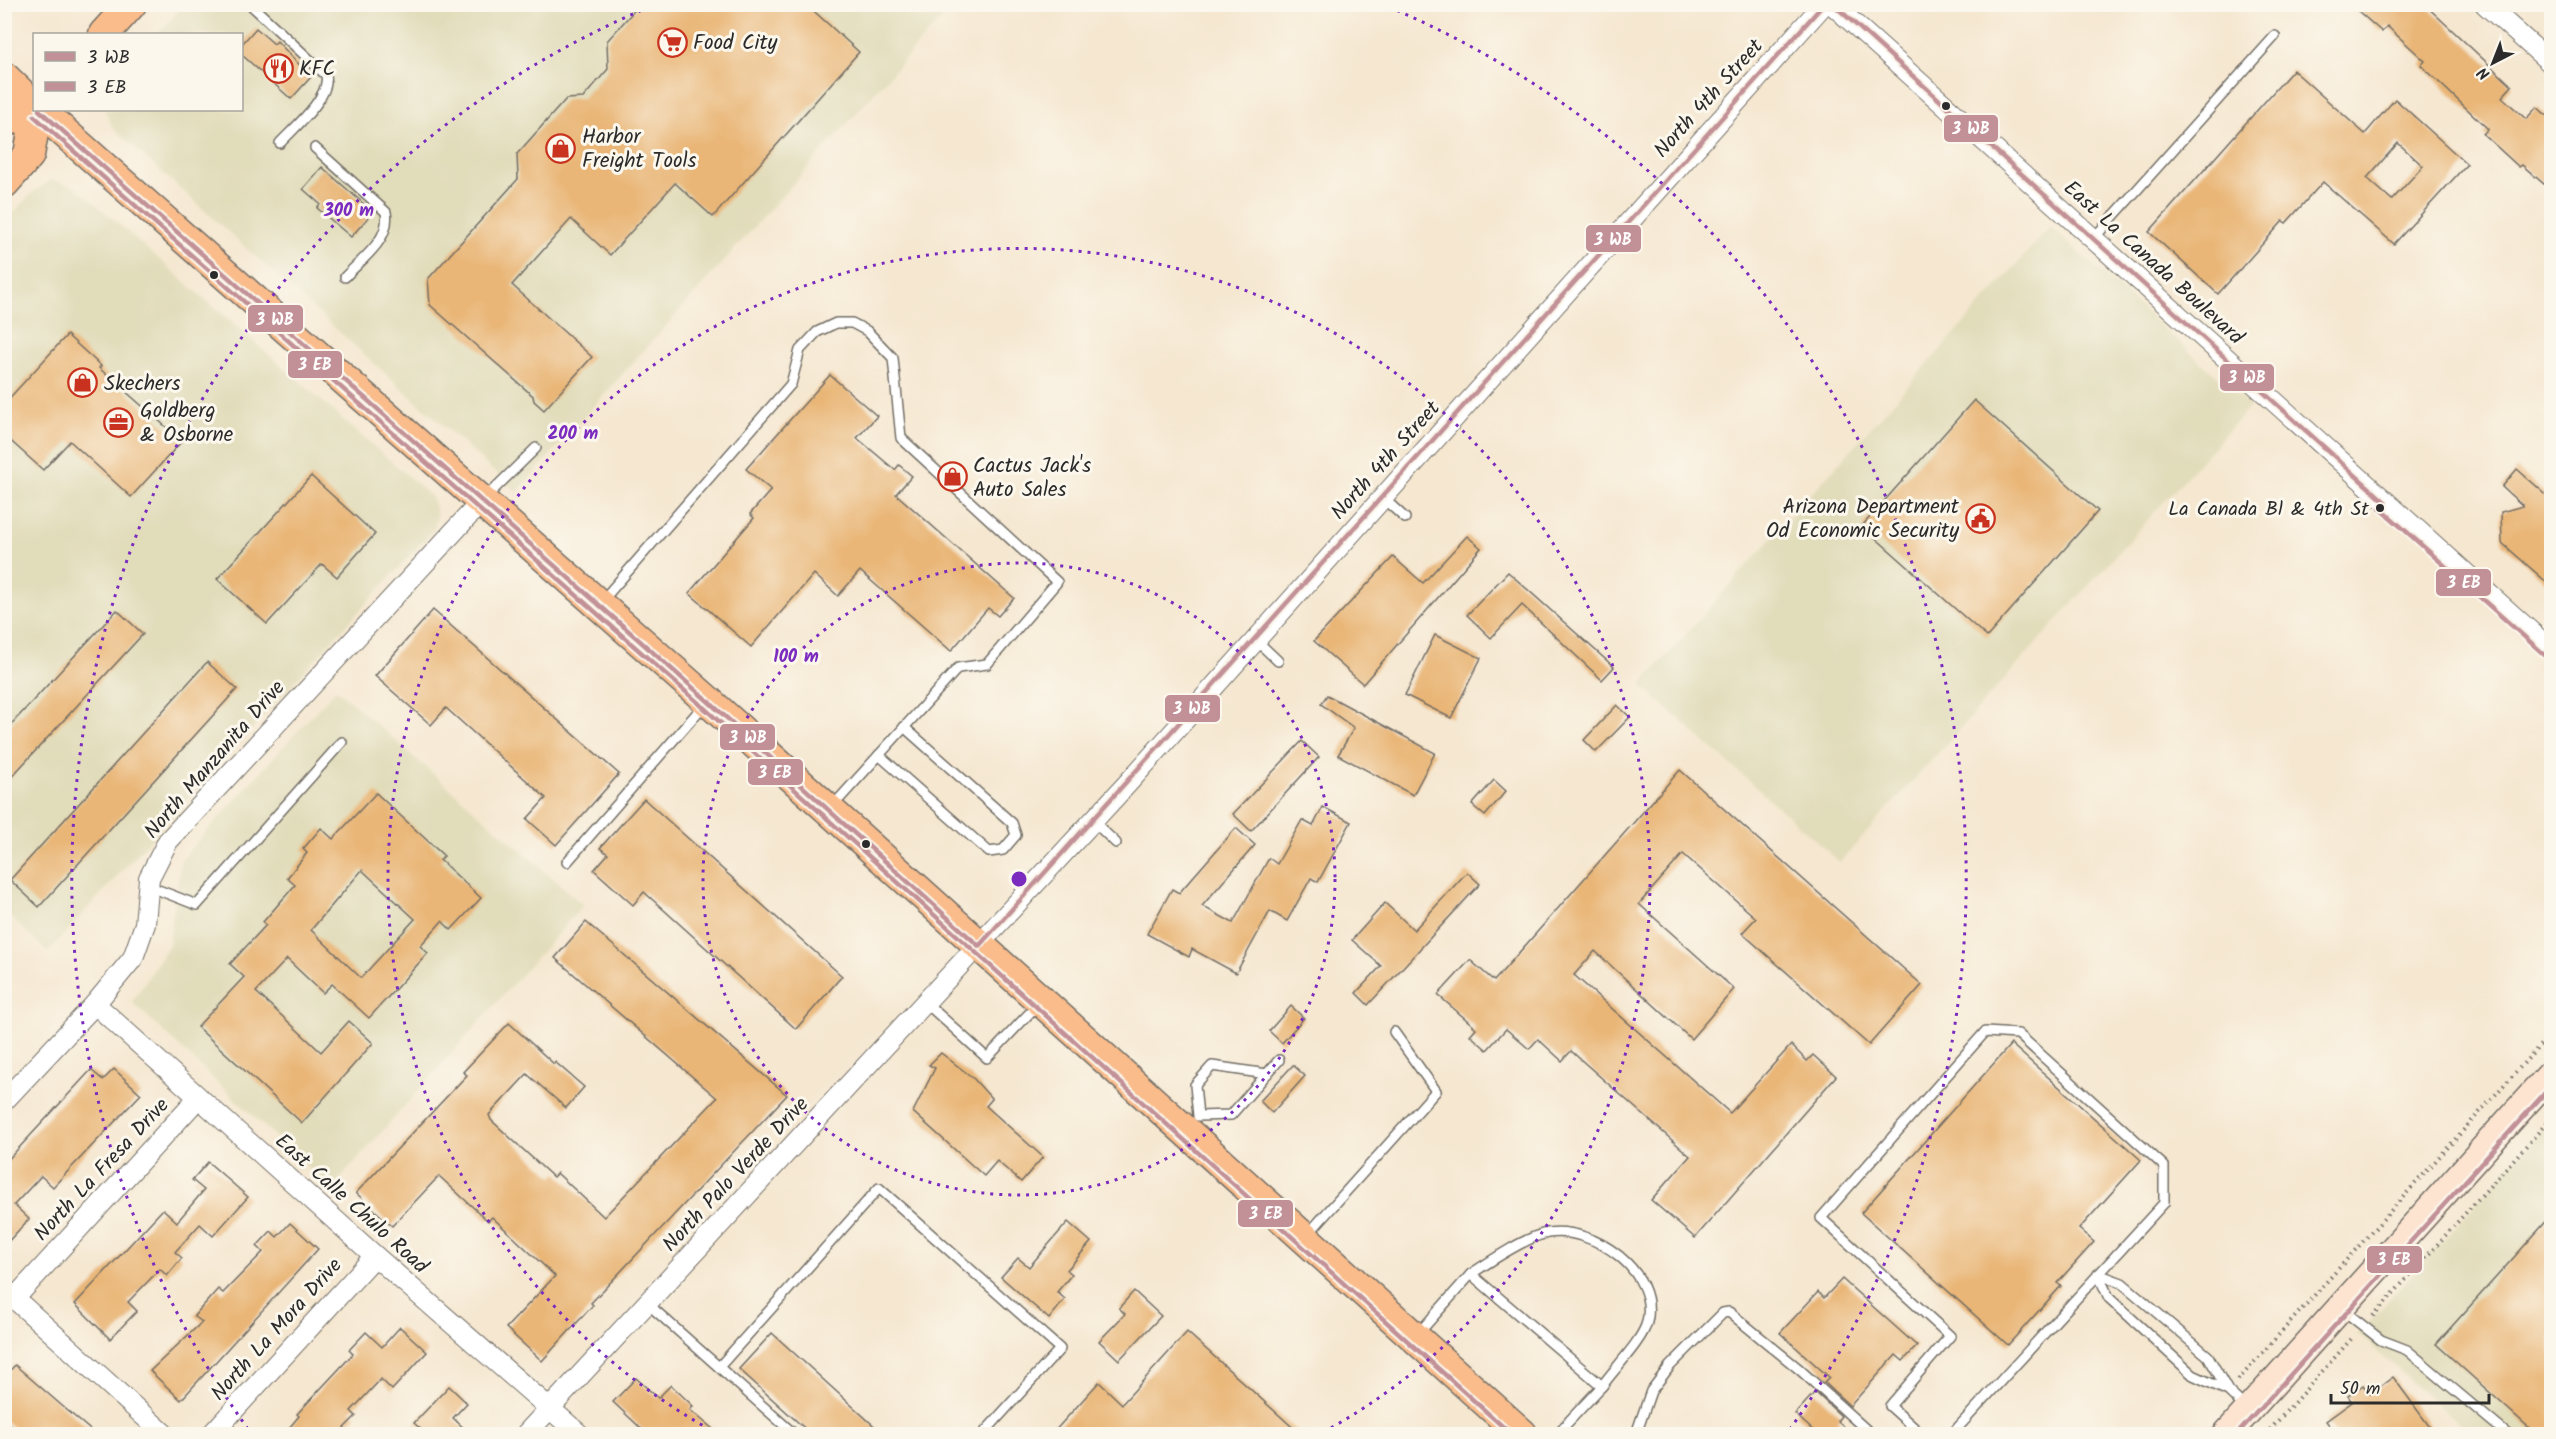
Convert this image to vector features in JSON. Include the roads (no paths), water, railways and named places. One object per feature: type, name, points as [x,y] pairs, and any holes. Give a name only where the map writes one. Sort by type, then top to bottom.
[{"type":"main road","points":[[105,33],[131,4]]},
{"type":"main road","points":[[4,77],[33,106]]},
{"type":"main road","points":[[4,122],[33,110]]},
{"type":"main road","points":[[4,183],[29,155],[36,111]]},
{"type":"main road","points":[[38,111],[599,604],[1040,1001],[1192,1123],[1304,1238],[1522,1434]]},
{"type":"street","name":"North 4th Street","points":[[979,946],[1256,640],[1824,4]]},
{"type":"street","name":"East La Canada Boulevard","points":[[1832,4],[2552,651]]},
{"type":"street","points":[[2485,4],[2552,64]]},
{"type":"street","name":"North Manzanita Drive","points":[[4,1101],[95,1004],[133,958],[145,924],[149,878],[168,841],[482,501]]},
{"type":"street","name":"North Palo Verde Drive","points":[[526,1434],[979,946]]},
{"type":"street","name":"East Calle Chulo Road","points":[[95,1004],[375,1256],[579,1434]]},
{"type":"street","points":[[2227,1434],[2552,1073]]},
{"type":"street","name":"North La Fresa Drive","points":[[9,1294],[198,1098]]},
{"type":"street","name":"North La Mora Drive","points":[[212,1434],[375,1256]]},
{"type":"street","points":[[9,1294],[164,1434]]},
{"type":"lane","points":[[250,4],[326,75],[328,84],[323,95],[280,143]]},
{"type":"lane","points":[[2093,239],[2275,36]]},
{"type":"lane","points":[[315,148],[386,212],[388,225],[385,234],[345,277]]},
{"type":"lane","points":[[599,604],[790,384],[800,350],[817,332],[836,323],[852,323],[867,331],[893,358],[901,438],[1057,582],[987,664],[958,668],[829,810]]},
{"type":"lane","points":[[482,501],[536,448]]},
{"type":"lane","points":[[1383,498],[1405,518]]},
{"type":"lane","points":[[1256,640],[1278,661]]},
{"type":"lane","points":[[567,862],[708,701]]},
{"type":"lane","points":[[879,754],[989,852],[1003,850],[1016,835],[1012,823],[904,728]]},
{"type":"lane","points":[[148,886],[197,905],[342,742]]},
{"type":"lane","points":[[1093,821],[1116,843]]},
{"type":"lane","points":[[926,1004],[987,1058],[1040,1001]]},
{"type":"lane","points":[[1304,1238],[1436,1091],[1394,1032]]},
{"type":"lane","points":[[1921,1434],[1890,1406],[1950,1336],[1821,1218],[1985,1032],[2018,1034],[2164,1166],[2164,1203],[1952,1434]]},
{"type":"lane","points":[[1267,1074],[1212,1066],[1195,1085],[1192,1123],[1231,1114],[1267,1074],[1279,1060]]},
{"type":"lane","points":[[719,1367],[879,1188],[1060,1349],[982,1434]]},
{"type":"lane","points":[[1415,1338],[1471,1274],[1495,1257],[1546,1233],[1570,1233],[1593,1239],[1613,1249],[1639,1279],[1649,1303],[1647,1324],[1602,1386],[1557,1434]]},
{"type":"lane","points":[[1471,1274],[1602,1386]]},
{"type":"lane","points":[[2098,1274],[2122,1282],[2208,1356],[2228,1391]]},
{"type":"lane","points":[[2098,1274],[2109,1299],[2193,1375],[2228,1391],[2249,1410]]},
{"type":"lane","points":[[648,1304],[794,1434]]},
{"type":"lane","points":[[2341,1308],[2381,1340],[2407,1350],[2506,1434]]},
{"type":"lane","points":[[1636,1434],[1651,1391],[1723,1313],[1730,1312],[1799,1369],[1871,1434]]},
{"type":"place","name":"Food City","points":[[672,42]]},
{"type":"place","name":"KFC","points":[[278,68]]},
{"type":"place","name":"Harbor Freight Tools","points":[[561,148]]},
{"type":"place","name":"Skechers","points":[[83,383]]},
{"type":"place","name":"Goldberg & Osborne","points":[[119,422]]},
{"type":"place","name":"Cactus Jack's Auto Sales","points":[[952,477]]},
{"type":"place","name":"La Canada Bl & 4th St","points":[[2380,508]]},
{"type":"place","name":"Arizona Department Od Economic Security","points":[[1980,518]]}]
